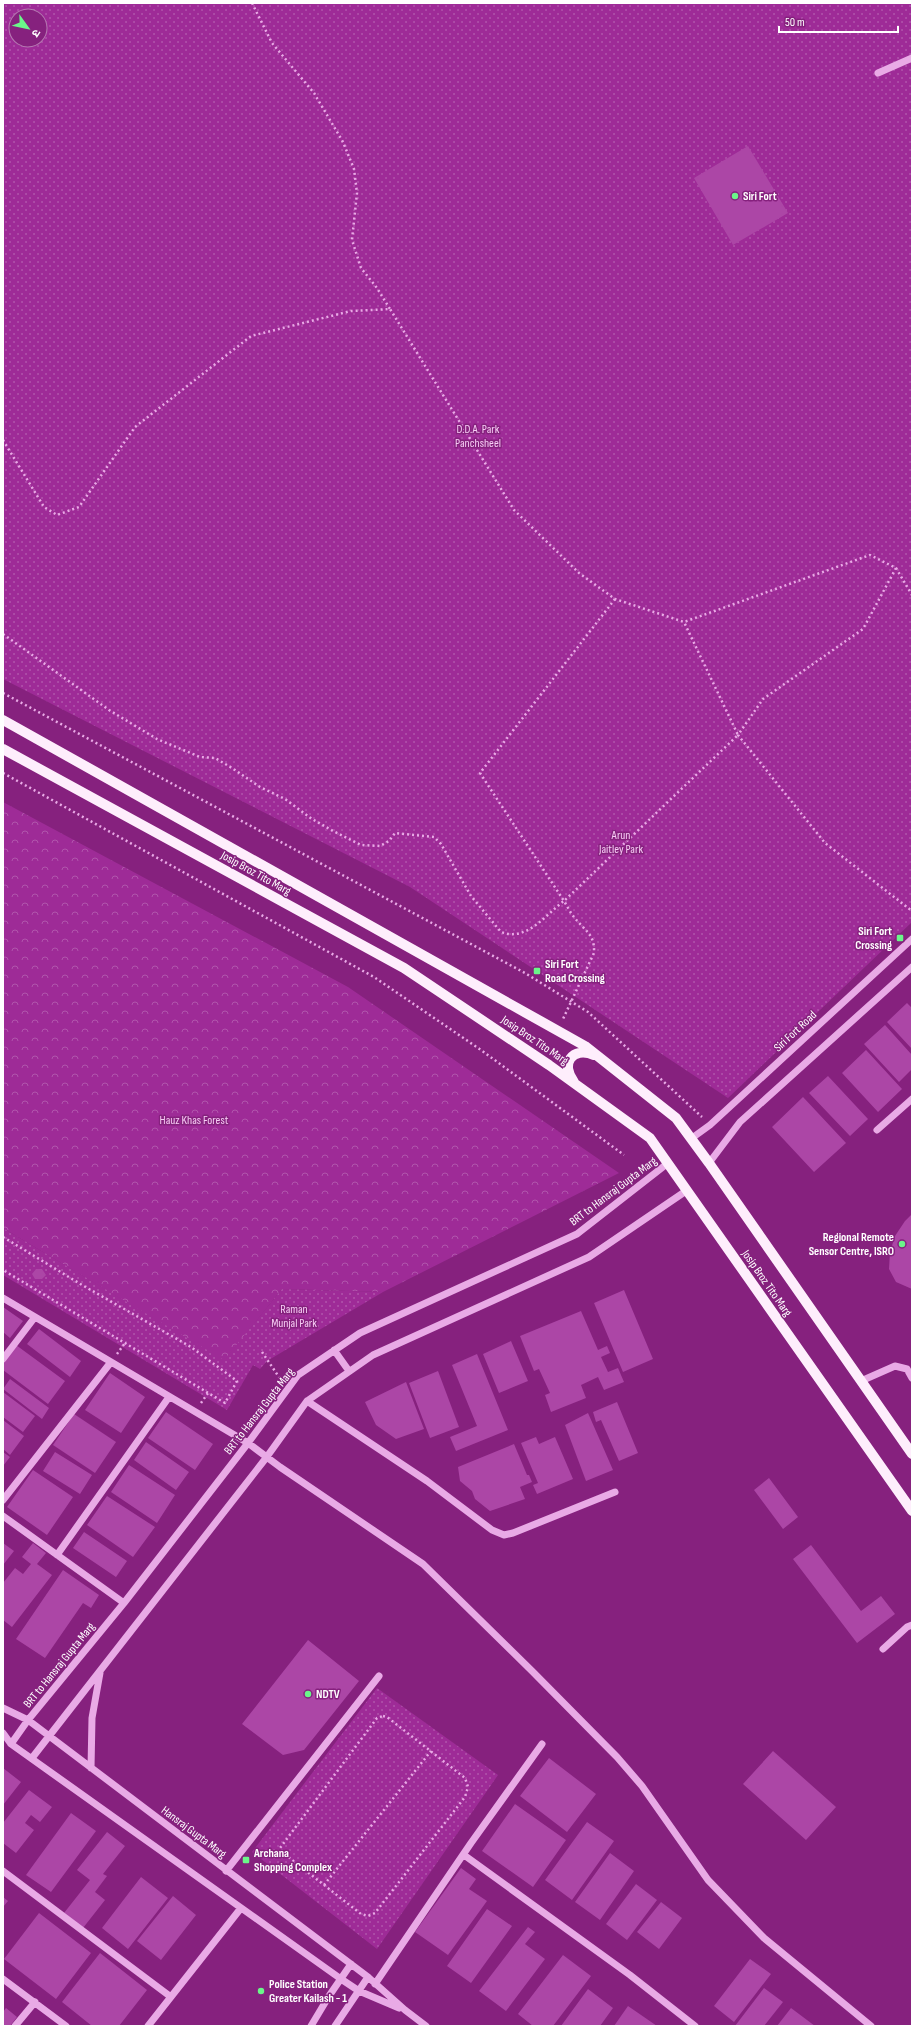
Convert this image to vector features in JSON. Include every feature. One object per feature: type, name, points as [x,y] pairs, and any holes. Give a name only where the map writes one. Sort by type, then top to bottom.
[{"type":"main road","name":"Josip Broz Tito Marg","points":[[3,720],[585,1046],[676,1118],[710,1163],[912,1453]]},
{"type":"main road","name":"Josip Broz Tito Marg","points":[[3,749],[404,968],[577,1085],[650,1138],[912,1510]]},
{"type":"main road","points":[[577,1085],[569,1071],[568,1064],[571,1058],[575,1053],[581,1052],[587,1052],[599,1057]]},
{"type":"street","points":[[878,73],[912,58]]},
{"type":"street","name":"Siri Fort Road","points":[[692,1138],[710,1125],[912,939]]},
{"type":"street","points":[[710,1163],[740,1122],[912,967]]},
{"type":"street","points":[[877,1130],[912,1099]]},
{"type":"street","name":"BRT to Hansraj Gupta Marg","points":[[11,1744],[28,1720],[124,1603],[248,1443],[298,1375],[360,1334],[577,1234],[668,1162]]},
{"type":"street","points":[[32,1758],[266,1458],[307,1401],[373,1355],[589,1256],[686,1191]]},
{"type":"street","points":[[3,1298],[248,1443],[266,1458],[423,1564],[617,1757],[642,1786],[713,1885],[764,1938],[871,2026]]},
{"type":"street","points":[[3,1359],[35,1317]]},
{"type":"street","points":[[334,1350],[349,1371]]},
{"type":"street","points":[[3,1500],[111,1362]]},
{"type":"street","points":[[861,1381],[895,1366],[906,1369],[912,1378]]},
{"type":"street","points":[[57,1555],[169,1397]]},
{"type":"street","points":[[307,1401],[427,1481],[492,1530],[504,1535],[513,1533],[615,1492]]},
{"type":"street","points":[[3,1516],[124,1603]]},
{"type":"street","points":[[883,1649],[907,1626],[912,1625]]},
{"type":"street","points":[[91,1768],[92,1718],[100,1671]]},
{"type":"street","points":[[226,1871],[379,1676]]},
{"type":"street","name":"Hansraj Gupta Marg","points":[[3,1708],[28,1720],[368,1977],[405,2010],[426,2026]]},
{"type":"street","name":"Hansraj Gupta Marg","points":[[3,1733],[11,1744],[358,1991],[405,2010]]},
{"type":"street","points":[[375,1984],[542,1744]]},
{"type":"street","points":[[464,1855],[630,1976],[695,2026]]},
{"type":"street","points":[[3,1871],[171,1997]]},
{"type":"street","points":[[148,2026],[241,1908]]},
{"type":"street","points":[[312,2026],[351,1964]]},
{"type":"street","points":[[335,2026],[368,1977]]},
{"type":"street","points":[[3,1979],[66,2026]]},
{"type":"street","points":[[15,2026],[34,2002]]},
{"type":"path","points":[[252,3],[272,43],[314,93],[343,142],[354,170],[357,192],[352,240],[360,268],[377,288],[514,510],[579,573],[615,599],[684,622],[870,555],[896,568],[912,595]]},
{"type":"path","points":[[3,440],[44,506],[57,515],[64,513],[79,507],[135,427],[251,336],[351,311],[390,309]]},
{"type":"path","points":[[3,634],[109,710],[151,736],[200,757],[214,758],[260,787],[285,799],[312,819],[332,831],[361,845],[380,846],[389,841],[395,833],[434,837],[442,844],[471,896],[501,932],[514,935],[532,928],[542,922],[548,913],[564,901],[738,735],[763,699],[864,629],[896,568]]},
{"type":"path","points":[[557,1030],[594,953],[594,942],[590,935],[574,917],[480,773],[615,599]]},
{"type":"path","points":[[684,622],[738,735],[825,843],[912,911]]},
{"type":"path","points":[[3,693],[518,970],[588,1012],[672,1087],[710,1125]]},
{"type":"path","points":[[3,773],[374,977],[481,1050],[624,1155]]},
{"type":"path","points":[[3,1237],[82,1285],[191,1347],[237,1381],[225,1403],[3,1270]]},
{"type":"path","points":[[120,1350],[125,1343]]},
{"type":"path","points":[[262,1352],[287,1389]]},
{"type":"path","points":[[203,1400],[208,1393]]},
{"type":"path","points":[[383,1716],[387,1717],[431,1751],[465,1778],[468,1787],[465,1797],[375,1913],[368,1916],[362,1914],[282,1852],[280,1848],[377,1718],[383,1716]]},
{"type":"path","points":[[324,1885],[431,1751]]},
{"type":"green space","name":"D.D.A. Park Panchsheel","points":[[3,3],[912,3],[912,922],[728,1098],[410,887],[3,679]]},
{"type":"green space","name":"Hauz Khas Forest","points":[[3,802],[348,987],[619,1173],[383,1292],[282,1289],[224,1361],[3,1228]]},
{"type":"green space","name":"Raman Munjal Park","points":[[3,1228],[224,1360],[282,1289],[383,1292],[267,1361],[260,1369],[253,1365],[227,1410],[3,1275]]},
{"type":"green space","points":[[377,1688],[498,1775],[377,1949],[252,1852]]},
{"type":"building","points":[[748,146],[788,213],[733,245],[694,178]]},
{"type":"building","points":[[907,1003],[912,1008],[912,1049],[887,1022]]},
{"type":"building","points":[[885,1025],[912,1055],[912,1069],[899,1082],[864,1044]]},
{"type":"building","points":[[866,1050],[902,1089],[878,1112],[842,1073]]},
{"type":"building","points":[[828,1076],[868,1119],[850,1136],[809,1093]]},
{"type":"building","points":[[803,1097],[846,1143],[814,1172],[772,1127]]},
{"type":"building","name":"Regional Remote Sensor Centre, ISRO","points":[[912,1214],[912,1289],[896,1282],[889,1269],[890,1252],[895,1236],[905,1221]]},
{"type":"building","points":[[36,1269],[42,1269],[46,1275],[42,1279],[35,1279],[32,1274]]},
{"type":"building","points":[[624,1290],[653,1359],[623,1372],[594,1303]]},
{"type":"building","points":[[3,1307],[23,1321],[10,1338],[3,1332]]},
{"type":"building","points":[[581,1311],[598,1350],[607,1346],[610,1353],[601,1357],[608,1372],[618,1368],[624,1382],[604,1390],[598,1377],[581,1385],[586,1398],[551,1412],[545,1395],[550,1393],[539,1369],[534,1371],[520,1336]]},
{"type":"building","points":[[39,1329],[81,1361],[70,1377],[27,1344]]},
{"type":"building","points":[[511,1341],[528,1381],[499,1393],[483,1354]]},
{"type":"building","points":[[16,1345],[65,1381],[48,1404],[3,1370],[3,1363]]},
{"type":"building","points":[[477,1354],[508,1430],[456,1451],[450,1437],[477,1426],[452,1365]]},
{"type":"building","points":[[438,1371],[459,1427],[430,1438],[409,1383]]},
{"type":"building","points":[[110,1373],[145,1397],[121,1433],[85,1410]]},
{"type":"building","points":[[10,1379],[49,1408],[42,1419],[3,1389]]},
{"type":"building","points":[[406,1382],[424,1429],[396,1439],[376,1425],[365,1402]]},
{"type":"building","points":[[3,1392],[35,1416],[23,1432],[3,1417]]},
{"type":"building","points":[[617,1402],[638,1453],[619,1461],[601,1420],[596,1422],[593,1412]]},
{"type":"building","points":[[166,1412],[213,1444],[195,1470],[148,1438]]},
{"type":"building","points":[[588,1413],[613,1470],[586,1481],[565,1425]]},
{"type":"building","points":[[74,1414],[116,1442],[95,1473],[53,1445]]},
{"type":"building","points":[[3,1420],[24,1436],[10,1455],[3,1449]]},
{"type":"building","points":[[536,1437],[539,1444],[555,1437],[573,1479],[537,1494],[533,1485],[538,1483],[521,1443]]},
{"type":"building","points":[[146,1442],[189,1472],[176,1490],[134,1460]]},
{"type":"building","points":[[514,1444],[527,1475],[529,1475],[532,1482],[520,1487],[525,1499],[490,1511],[475,1499],[472,1491],[460,1481],[458,1467]]},
{"type":"building","points":[[3,1452],[10,1457],[3,1466]]},
{"type":"building","points":[[55,1452],[92,1475],[80,1494],[43,1471]]},
{"type":"building","points":[[129,1465],[175,1495],[157,1523],[111,1492]]},
{"type":"building","points":[[33,1470],[73,1497],[47,1535],[7,1507]]},
{"type":"building","points":[[769,1478],[798,1517],[783,1529],[754,1490]]},
{"type":"building","points":[[107,1496],[155,1527],[133,1557],[87,1525]]},
{"type":"building","points":[[84,1532],[127,1561],[116,1577],[73,1548]]},
{"type":"building","points":[[3,1543],[14,1551],[3,1565]]},
{"type":"building","points":[[33,1543],[46,1553],[37,1564],[52,1575],[12,1627],[3,1620],[3,1583],[15,1568],[23,1574],[31,1564],[22,1557]]},
{"type":"building","points":[[811,1545],[861,1611],[881,1596],[895,1614],[857,1643],[793,1559]]},
{"type":"building","points":[[63,1570],[99,1595],[91,1608],[83,1603],[45,1658],[16,1639]]},
{"type":"building","name":"NDTV","points":[[308,1640],[359,1681],[304,1750],[283,1755],[242,1724]]},
{"type":"building","points":[[773,1751],[836,1807],[806,1840],[743,1784]]},
{"type":"building","points":[[549,1758],[596,1794],[567,1832],[520,1796]]},
{"type":"building","points":[[3,1768],[21,1782],[3,1805]]},
{"type":"building","points":[[29,1790],[52,1807],[40,1822],[31,1815],[25,1823],[34,1830],[16,1853],[3,1843],[3,1823]]},
{"type":"building","points":[[515,1804],[566,1840],[533,1887],[482,1851]]},
{"type":"building","points":[[71,1813],[96,1831],[51,1892],[26,1875]]},
{"type":"building","points":[[587,1822],[614,1841],[572,1900],[545,1880]]},
{"type":"building","points":[[107,1832],[125,1846],[103,1874],[107,1876],[95,1892],[105,1900],[83,1928],[64,1913],[90,1880],[77,1870]]},
{"type":"building","points":[[610,1853],[634,1871],[600,1920],[575,1902]]},
{"type":"building","points":[[461,1868],[476,1879],[469,1889],[487,1901],[448,1955],[415,1932]]},
{"type":"building","points":[[141,1877],[168,1898],[128,1949],[102,1928]]},
{"type":"building","points":[[636,1884],[657,1900],[627,1940],[606,1924]]},
{"type":"building","points":[[173,1896],[196,1915],[161,1960],[137,1941]]},
{"type":"building","points":[[3,1897],[8,1901],[3,1907]]},
{"type":"building","points":[[661,1902],[682,1918],[659,1949],[637,1932]]},
{"type":"building","points":[[487,1909],[512,1926],[471,1983],[447,1966]]},
{"type":"building","points":[[39,1913],[91,1953],[56,1999],[4,1959]]},
{"type":"building","points":[[528,1927],[535,1932],[525,1944],[545,1959],[506,2011],[479,1991]]},
{"type":"building","points":[[100,1953],[147,1990],[119,2026],[92,2026],[62,2002]]},
{"type":"building","points":[[563,1955],[591,1976],[553,2026],[533,2026],[518,2014]]},
{"type":"building","points":[[750,1959],[771,1974],[734,2022],[714,2006]]},
{"type":"building","points":[[764,1988],[783,2002],[764,2026],[735,2026]]},
{"type":"building","points":[[588,1989],[613,2008],[600,2026],[561,2026]]},
{"type":"building","points":[[628,2006],[657,2026],[614,2026]]},
{"type":"building","points":[[6,2008],[17,2017],[10,2026],[3,2026],[3,2012]]},
{"type":"building","points":[[791,2008],[815,2026],[777,2026]]},
{"type":"place","name":"Siri Fort","points":[[735,196]]},
{"type":"place","name":"Siri Fort Crossing","points":[[900,938]]},
{"type":"place","name":"Siri Fort Road Crossing","points":[[537,971]]},
{"type":"place","name":"Regional Remote Sensor Centre, ISRO","points":[[902,1244]]},
{"type":"place","name":"NDTV","points":[[308,1694]]},
{"type":"place","name":"Archana Shopping Complex","points":[[246,1860]]},
{"type":"place","name":"Police Station Greater Kailash - 1","points":[[261,1991]]},
{"type":"park label","name":"Arun Jaitley Park","points":[[621,842]]}]
